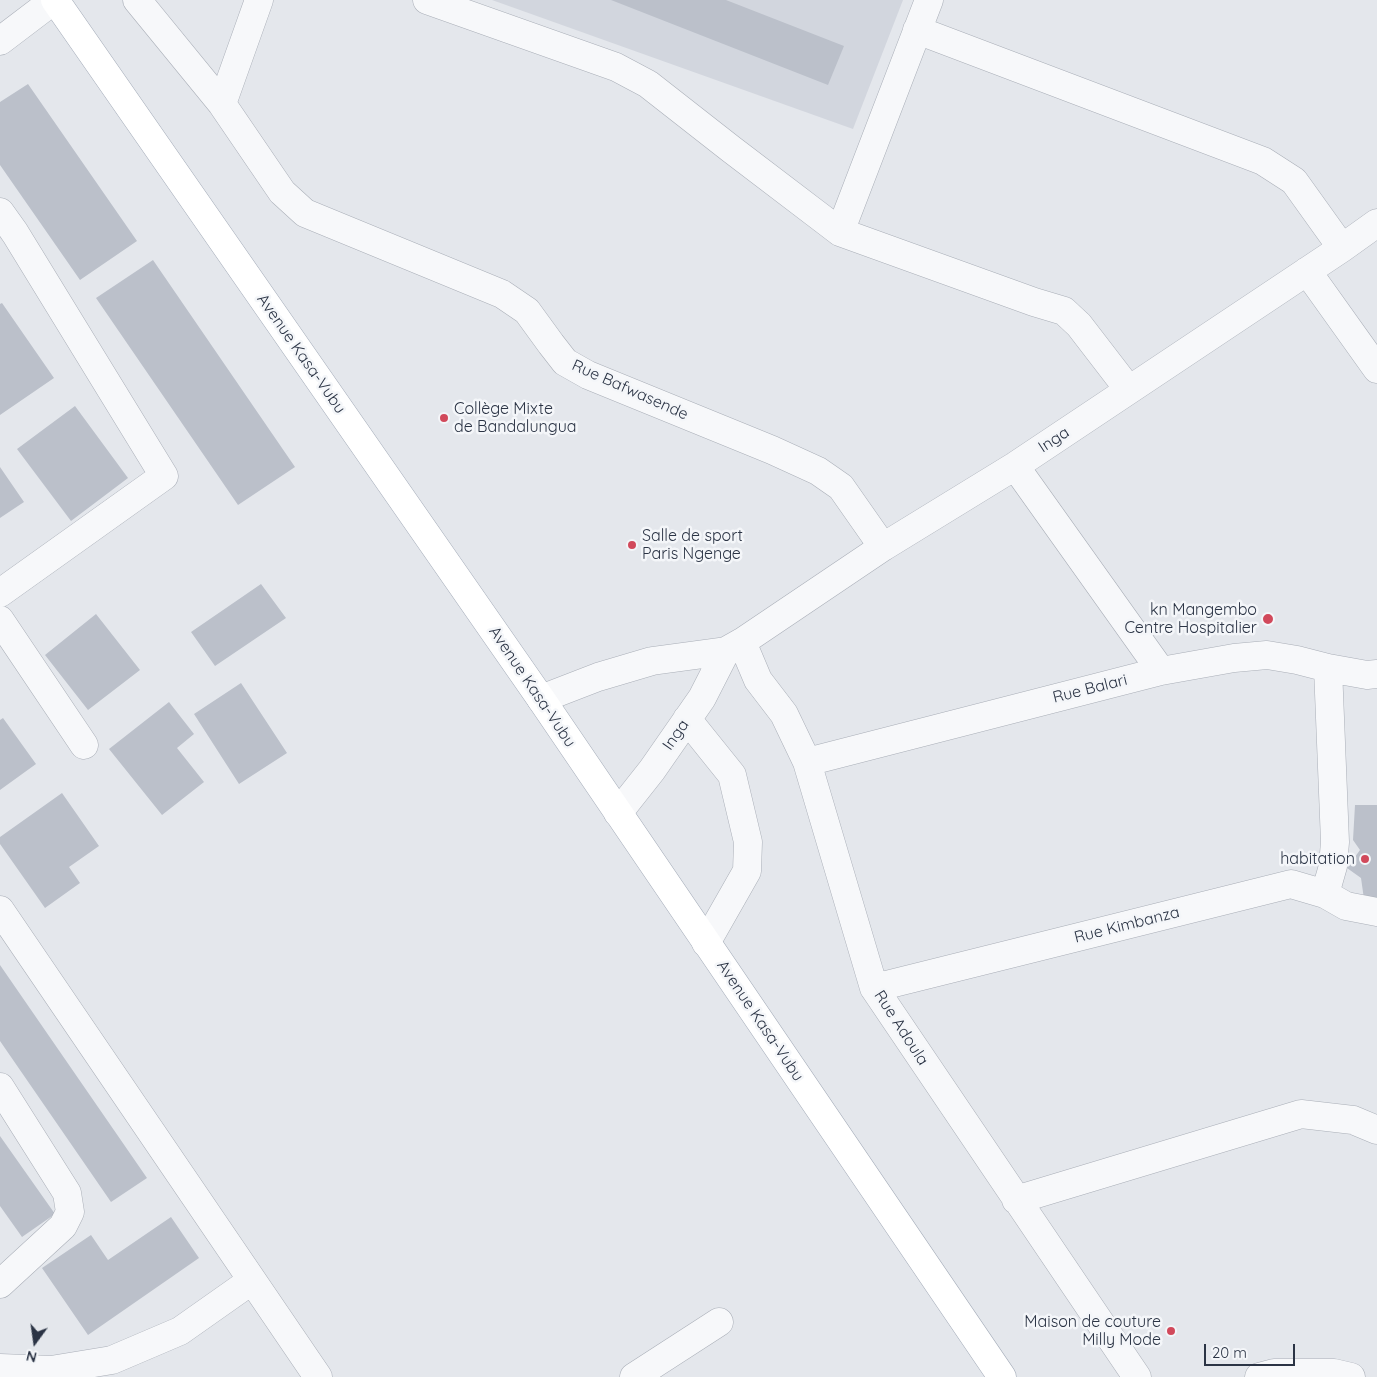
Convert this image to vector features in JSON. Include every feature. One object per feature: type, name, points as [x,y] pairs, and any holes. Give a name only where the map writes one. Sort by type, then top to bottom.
[{"type":"main road","name":"Avenue Kasa-Vubu","points":[[55,0],[541,699],[1002,1377]]},
{"type":"street","points":[[0,41],[55,0]]},
{"type":"street","name":"Rue Bafwasende","points":[[137,0],[222,104],[282,192],[305,213],[502,294],[528,311],[550,344],[565,362],[588,375],[772,450],[818,472],[841,487],[883,547]]},
{"type":"street","points":[[222,104],[259,0]]},
{"type":"street","points":[[427,0],[616,67],[648,84],[731,150],[840,232],[1064,311],[1079,325],[1129,390]]},
{"type":"street","points":[[840,232],[929,0]]},
{"type":"street","points":[[917,30],[1263,161],[1294,181],[1342,248]]},
{"type":"street","name":"Inga","points":[[541,699],[598,676],[652,661],[734,646],[883,547],[1015,466],[1377,223]]},
{"type":"street","points":[[0,593],[164,476],[5,229]]},
{"type":"street","points":[[1307,271],[1377,369]]},
{"type":"street","points":[[1015,466],[1161,671]]},
{"type":"street","points":[[0,620],[84,746]]},
{"type":"street","name":"Inga","points":[[618,813],[652,770],[702,698],[734,646]]},
{"type":"street","name":"Rue Adoula","points":[[734,646],[784,714],[807,762],[874,988],[1137,1377]]},
{"type":"street","name":"Rue Balari","points":[[807,762],[1161,671],[1234,658],[1267,655],[1367,675],[1377,674]]},
{"type":"street","points":[[1325,894],[1332,866],[1335,842],[1328,668]]},
{"type":"street","points":[[687,719],[732,775],[748,842],[747,871],[706,943]]},
{"type":"street","name":"Rue Kimbanza","points":[[874,988],[1290,884],[1325,894],[1346,906],[1377,912]]},
{"type":"street","points":[[0,910],[318,1377]]},
{"type":"street","points":[[0,1087],[67,1193],[70,1212],[62,1226],[0,1284]]},
{"type":"street","points":[[1016,1200],[1301,1114],[1353,1120],[1377,1130]]},
{"type":"street","points":[[0,1368],[51,1370],[112,1360],[180,1331],[251,1281]]},
{"type":"street","points":[[634,1377],[719,1322]]},
{"type":"street","points":[[1259,1377],[1274,1373],[1334,1373],[1352,1377]]},
{"type":"shaded area","points":[[492,0],[903,0],[853,129]]},
{"type":"building","points":[[611,0],[726,0],[844,46],[828,85]]},
{"type":"building","points":[[28,84],[137,241],[80,280],[0,165],[0,102]]},
{"type":"building","points":[[153,260],[295,467],[238,505],[96,298]]},
{"type":"building","points":[[2,303],[54,378],[0,415],[0,304]]},
{"type":"building","points":[[75,406],[128,478],[71,521],[17,449]]},
{"type":"building","points":[[0,467],[24,502],[0,518]]},
{"type":"building","points":[[261,584],[286,618],[215,666],[191,632]]},
{"type":"building","points":[[96,614],[140,670],[88,710],[45,655]]},
{"type":"building","points":[[241,683],[287,753],[239,784],[194,714]]},
{"type":"building","points":[[169,702],[194,734],[177,748],[204,782],[162,815],[109,749]]},
{"type":"building","points":[[3,718],[36,764],[0,790],[0,720]]},
{"type":"building","points":[[62,793],[99,846],[69,867],[80,883],[45,908],[0,844],[0,837]]},
{"type":"building","name":"habitation","points":[[1355,805],[1377,805],[1377,906],[1365,906],[1361,878],[1347,868],[1360,850],[1353,840]]},
{"type":"building","points":[[0,965],[147,1178],[111,1202],[0,1041]]},
{"type":"building","points":[[0,1136],[55,1214],[22,1237],[0,1206]]},
{"type":"building","points":[[171,1217],[199,1258],[88,1335],[42,1268],[91,1235],[108,1260]]},
{"type":"place","name":"Collège Mixte de Bandalungua","points":[[444,418]]},
{"type":"place","name":"Salle de sport Paris Ngenge","points":[[632,545]]},
{"type":"place","name":"kn Mangembo Centre Hospitalier","points":[[1268,619]]},
{"type":"place","name":"habitation","points":[[1365,859]]},
{"type":"place","name":"Maison de couture Milly Mode","points":[[1171,1331]]}]
